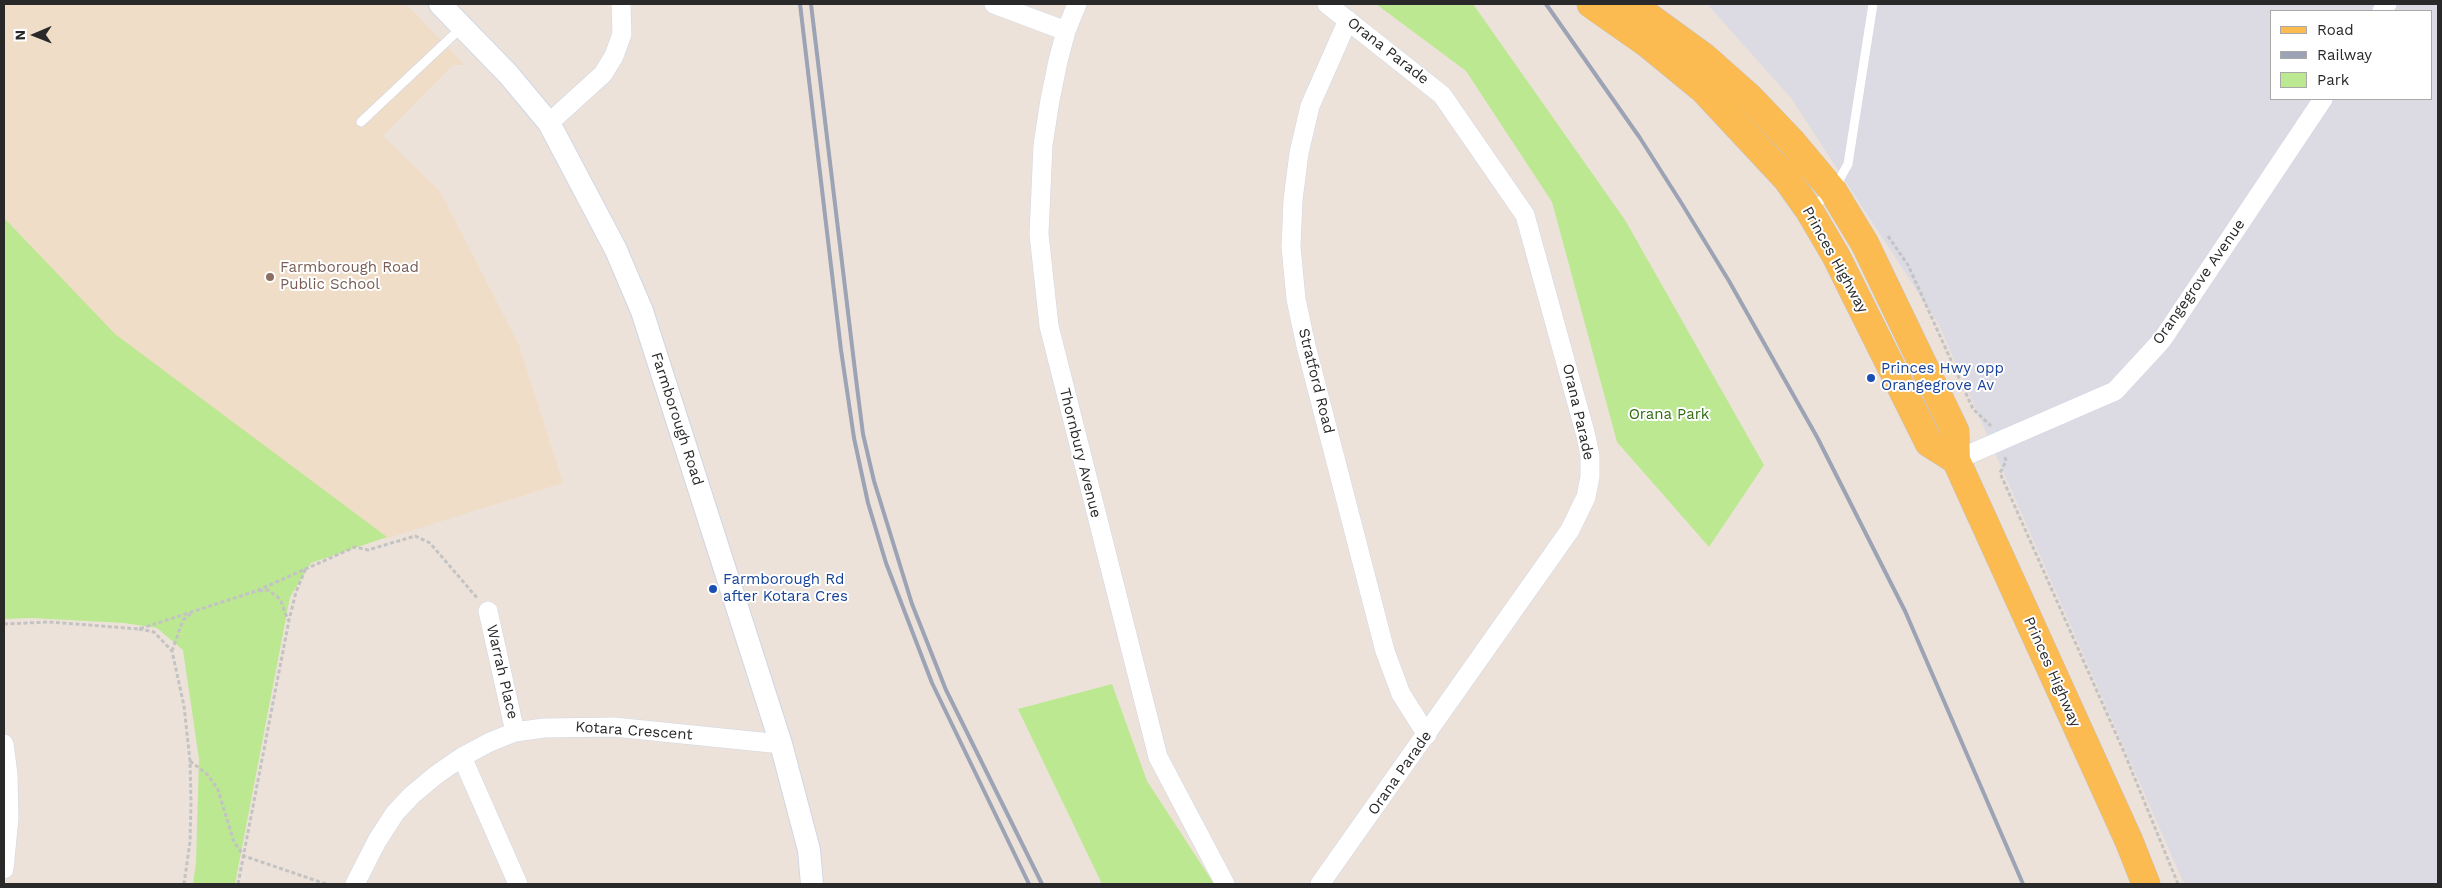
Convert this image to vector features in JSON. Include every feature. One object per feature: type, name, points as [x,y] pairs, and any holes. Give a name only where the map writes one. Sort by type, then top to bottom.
[{"type":"main road","name":"Princes Highway","points":[[1591,4],[1648,44],[1704,90],[1774,164],[1809,210],[1836,256],[1929,442],[1956,460]]},
{"type":"main road","name":"Princes Highway","points":[[1631,4],[1704,57],[1749,97],[1792,142],[1832,191],[1865,244],[1955,431],[1956,460],[2129,841],[2146,884]]},
{"type":"street","name":"Farmborough Road","points":[[440,4],[508,74],[549,123],[616,250],[642,311],[780,744],[809,850],[812,884]]},
{"type":"street","points":[[549,123],[603,74],[614,56],[622,34],[621,4]]},
{"type":"street","points":[[994,4],[1066,32]]},
{"type":"street","name":"Thornbury Avenue","points":[[1078,4],[1066,32],[1050,100],[1040,191],[1039,234],[1049,326],[1158,757],[1225,884]]},
{"type":"street","name":"Orana Parade","points":[[1320,884],[1570,530],[1586,497],[1590,477],[1590,456],[1525,215],[1442,95],[1327,4]]},
{"type":"street","name":"Stratford Road","points":[[1348,20],[1310,106],[1299,153],[1293,200],[1291,247],[1295,290],[1306,346],[1385,651],[1401,694],[1427,735]]},
{"type":"street","name":"Orangegrove Avenue","points":[[1956,460],[2115,391],[2162,340],[2322,100]]},
{"type":"street","name":"Warrah Place","points":[[488,611],[515,732]]},
{"type":"street","name":"Kotara Crescent","points":[[354,884],[376,841],[395,813],[436,775],[462,757],[490,742],[515,732],[544,728],[614,727],[780,744]]},
{"type":"street","points":[[4,744],[8,774],[9,818],[4,869]]},
{"type":"street","points":[[462,757],[518,884]]},
{"type":"lane","points":[[1809,210],[1832,191],[1848,164],[1873,4]]},
{"type":"lane","points":[[361,122],[462,27]]},
{"type":"path","points":[[2006,461],[2000,473],[2124,752],[2178,884]]},
{"type":"path","points":[[139,629],[256,591],[355,547],[368,550],[415,536],[430,542],[488,611]]},
{"type":"path","points":[[238,884],[288,620],[296,592],[307,568]]},
{"type":"path","points":[[256,591],[268,590],[280,600],[288,620]]},
{"type":"path","points":[[172,651],[183,620],[195,610]]},
{"type":"path","points":[[4,624],[49,622],[139,629],[154,632],[172,651],[184,706],[190,761],[190,842],[184,884]]},
{"type":"path","points":[[190,761],[208,775],[218,790],[234,842],[244,856],[326,884]]},
{"type":"shaded area","name":"Farmborough Road Public School","points":[[4,4],[406,4],[465,65],[453,65],[383,136],[440,191],[519,345],[563,483],[385,539],[107,331],[4,223]]},
{"type":"shaded area","points":[[1707,4],[2438,4],[2438,884],[2184,884],[1938,323],[1791,98]]},
{"type":"green space","name":"Orana Park","points":[[1376,4],[1473,4],[1625,220],[1764,465],[1709,547],[1617,442],[1552,202],[1466,71]]},
{"type":"green space","points":[[4,218],[115,334],[387,537],[311,563],[290,597],[235,884],[193,884],[196,863],[199,759],[183,650],[157,628],[124,623],[31,618],[4,619]]},
{"type":"green space","points":[[1112,684],[1147,781],[1214,884],[1102,884],[1018,709]]},
{"type":"railway","points":[[800,4],[841,350],[854,438],[868,503],[886,563],[932,683],[1029,884]]},
{"type":"railway","points":[[811,4],[863,434],[874,481],[912,604],[946,690],[1042,884]]},
{"type":"railway","points":[[1546,4],[1640,138],[1682,204],[1729,281],[1817,437],[1905,611],[2023,884]]},
{"type":"place","name":"Farmborough Road Public School","points":[[270,277]]},
{"type":"place","name":"Princes Hwy opp Orangegrove Av","points":[[1871,378]]},
{"type":"place","name":"Farmborough Rd after Kotara Cres","points":[[713,589]]}]
